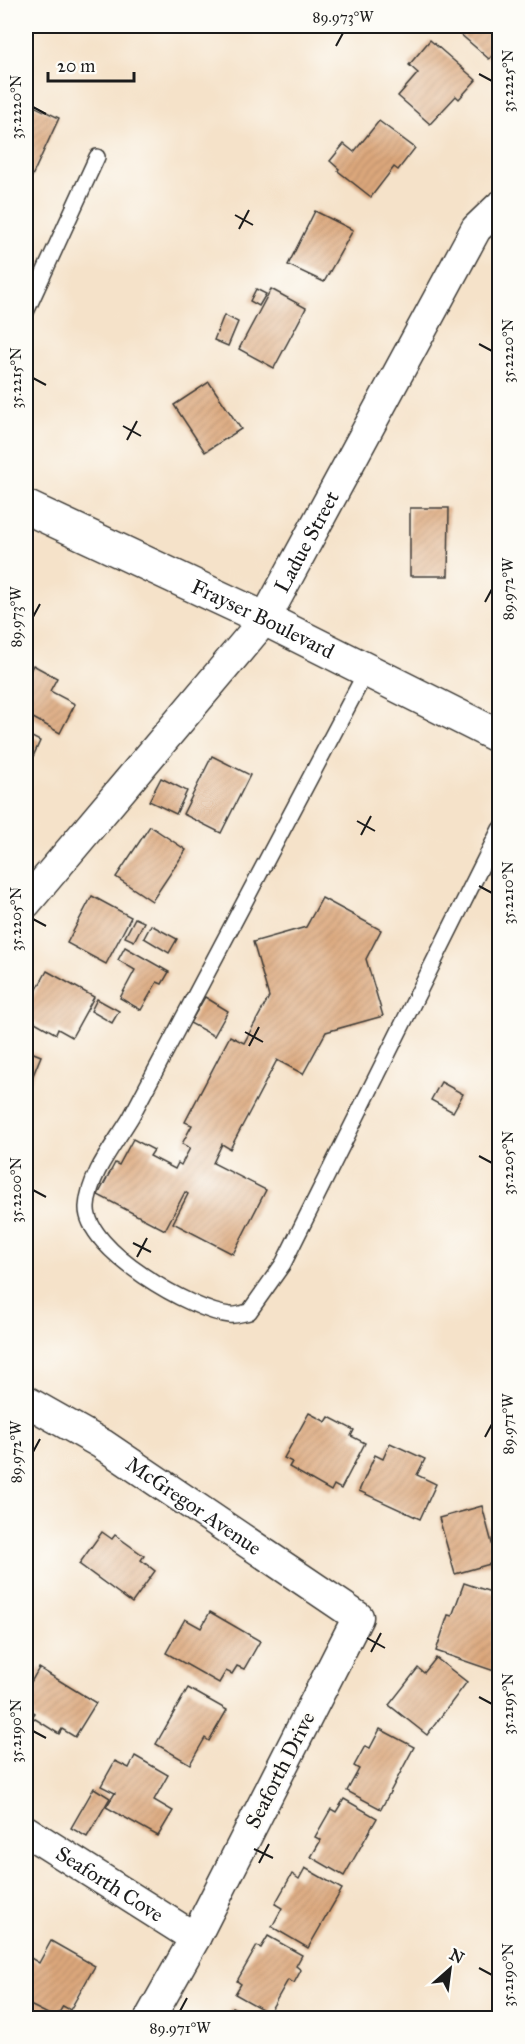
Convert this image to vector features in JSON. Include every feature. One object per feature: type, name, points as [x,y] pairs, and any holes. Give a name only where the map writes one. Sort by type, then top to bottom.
[{"type":"main road","name":"Frayser Boulevard","points":[[26,507],[266,619],[500,737]]},
{"type":"street","name":"Ladue Street","points":[[26,903],[266,619],[476,229],[500,206]]},
{"type":"street","name":"McGregor Avenue","points":[[26,1401],[102,1444],[358,1617]]},
{"type":"street","name":"Seaforth Drive","points":[[150,2019],[195,1938],[358,1617]]},
{"type":"street","name":"Seaforth Cove","points":[[26,1831],[195,1938]]},
{"type":"lane","points":[[26,312],[97,157]]},
{"type":"lane","points":[[367,670],[131,1117],[96,1175],[87,1209],[98,1236],[117,1258],[188,1302],[231,1316],[249,1312],[283,1264],[500,829]]},
{"type":"building","points":[[451,26],[500,26],[500,48],[489,59]]},
{"type":"building","points":[[430,40],[476,80],[459,99],[456,96],[430,124],[398,96],[418,73],[409,65]]},
{"type":"building","points":[[26,102],[59,118],[26,189]]},
{"type":"building","points":[[379,121],[415,148],[398,170],[394,167],[371,197],[338,171],[339,169],[330,161],[344,144],[354,152]]},
{"type":"building","points":[[315,211],[353,230],[324,282],[288,265]]},
{"type":"building","points":[[256,289],[266,294],[259,306],[250,301]]},
{"type":"building","points":[[271,289],[306,308],[274,368],[239,349]]},
{"type":"building","points":[[224,315],[238,322],[228,346],[214,340]]},
{"type":"building","points":[[209,382],[241,429],[205,452],[174,405]]},
{"type":"building","points":[[410,508],[449,508],[448,576],[410,576]]},
{"type":"building","points":[[33,665],[57,678],[50,691],[75,704],[60,733],[26,714],[26,679]]},
{"type":"building","points":[[26,734],[40,741],[26,772]]},
{"type":"building","points":[[212,756],[250,775],[221,833],[183,814]]},
{"type":"building","points":[[161,778],[187,791],[176,814],[149,801]]},
{"type":"building","points":[[150,826],[186,850],[152,901],[116,877]]},
{"type":"building","points":[[92,896],[131,917],[106,964],[67,943]]},
{"type":"building","points":[[322,898],[381,930],[366,959],[383,1016],[326,1032],[303,1074],[277,1060],[230,1149],[222,1144],[213,1163],[266,1190],[233,1254],[173,1223],[188,1194],[185,1192],[165,1230],[98,1195],[115,1163],[119,1165],[133,1139],[154,1150],[150,1156],[175,1169],[178,1163],[181,1165],[190,1148],[182,1144],[192,1125],[185,1122],[230,1036],[244,1043],[269,997],[253,942],[306,927]]},
{"type":"building","points":[[135,918],[144,922],[134,941],[125,937]]},
{"type":"building","points":[[151,925],[177,939],[169,953],[144,938]]},
{"type":"building","points":[[125,947],[169,972],[162,984],[157,982],[141,1010],[120,998],[135,970],[118,960]]},
{"type":"building","points":[[47,971],[94,997],[72,1037],[58,1029],[56,1034],[26,1017],[26,1009]]},
{"type":"building","points":[[205,997],[228,1011],[214,1036],[190,1023]]},
{"type":"building","points":[[97,999],[119,1011],[112,1023],[91,1011]]},
{"type":"building","points":[[26,1050],[41,1056],[29,1085],[26,1083]]},
{"type":"building","points":[[441,1082],[463,1094],[453,1112],[431,1100]]},
{"type":"building","points":[[309,1413],[326,1422],[329,1417],[354,1430],[351,1436],[365,1443],[341,1489],[334,1485],[331,1491],[289,1467],[292,1462],[284,1458]]},
{"type":"building","points":[[390,1443],[425,1459],[417,1475],[436,1484],[420,1519],[359,1491],[375,1455],[383,1459]]},
{"type":"building","points":[[482,1506],[497,1562],[455,1574],[439,1518]]},
{"type":"building","points":[[102,1532],[112,1539],[115,1535],[144,1556],[141,1560],[155,1571],[132,1603],[79,1564]]},
{"type":"building","points":[[464,1583],[500,1595],[500,1673],[436,1651],[448,1615],[452,1616]]},
{"type":"building","points":[[210,1612],[260,1641],[244,1669],[237,1666],[232,1674],[226,1671],[219,1683],[166,1653],[185,1619],[201,1628]]},
{"type":"building","points":[[436,1658],[467,1682],[427,1735],[389,1705],[418,1668],[424,1673]]},
{"type":"building","points":[[39,1668],[96,1703],[75,1737],[62,1729],[59,1734],[32,1717],[35,1713],[26,1707],[26,1691]]},
{"type":"building","points":[[188,1688],[227,1710],[209,1741],[205,1738],[190,1764],[156,1744]]},
{"type":"building","points":[[380,1729],[414,1747],[381,1809],[347,1791],[359,1769],[354,1766],[365,1746],[370,1748]]},
{"type":"building","points":[[135,1756],[168,1775],[154,1800],[173,1811],[158,1836],[106,1807],[115,1793],[101,1786],[115,1761],[129,1768]]},
{"type":"building","points":[[94,1788],[110,1798],[87,1837],[71,1828]]},
{"type":"building","points":[[344,1799],[377,1818],[344,1876],[311,1857],[321,1840],[315,1837],[331,1809],[336,1812]]},
{"type":"building","points":[[305,1868],[342,1889],[308,1948],[272,1927],[282,1908],[275,1904],[292,1874],[299,1879]]},
{"type":"building","points":[[268,1936],[302,1955],[296,1966],[301,1970],[294,1983],[288,1980],[269,2013],[235,1994],[241,1984],[237,1981],[257,1946],[261,1948]]},
{"type":"building","points":[[51,1941],[95,1966],[70,2010],[63,2006],[56,2018],[26,2003],[26,1955],[39,1963]]},
{"type":"building","points":[[232,2007],[253,2018],[226,2018]]}]
